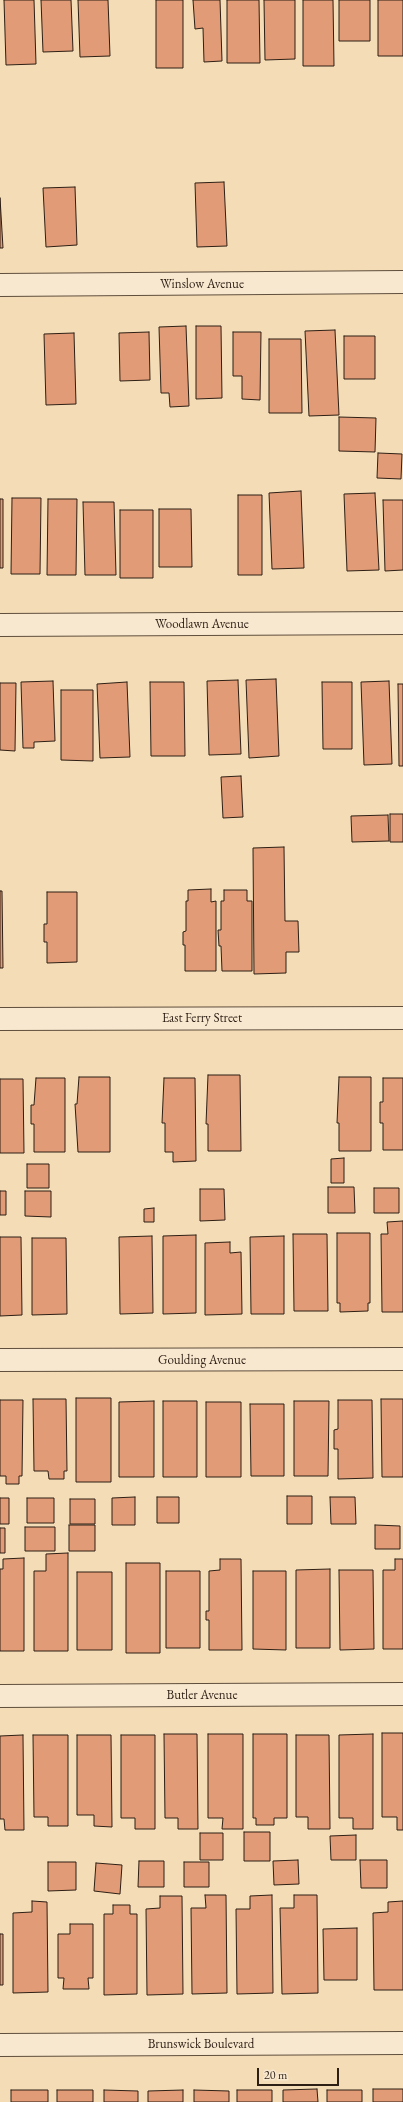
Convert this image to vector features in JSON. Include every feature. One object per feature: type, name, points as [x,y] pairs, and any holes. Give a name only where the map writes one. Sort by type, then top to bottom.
[{"type":"street","name":"Winslow Avenue","points":[[0,285],[403,282]]},
{"type":"street","name":"Woodlawn Avenue","points":[[0,625],[403,623]]},
{"type":"street","name":"East Ferry Street","points":[[0,1019],[403,1018]]},
{"type":"street","name":"Goulding Avenue","points":[[0,1360],[403,1359]]},
{"type":"street","name":"Butler Avenue","points":[[0,1696],[403,1694]]},
{"type":"street","name":"Brunswick Boulevard","points":[[0,2045],[403,2043]]},
{"type":"building","points":[[4,0],[34,0],[36,64],[6,65]]},
{"type":"building","points":[[41,0],[71,0],[73,51],[43,52]]},
{"type":"building","points":[[78,0],[108,0],[110,56],[80,57]]},
{"type":"building","points":[[156,0],[183,0],[183,68],[156,68]]},
{"type":"building","points":[[193,0],[220,0],[222,61],[204,62],[203,28],[195,29]]},
{"type":"building","points":[[227,0],[259,0],[260,63],[227,63]]},
{"type":"building","points":[[264,0],[295,0],[295,59],[265,60]]},
{"type":"building","points":[[303,0],[333,0],[334,66],[303,66]]},
{"type":"building","points":[[339,0],[370,0],[370,41],[339,41]]},
{"type":"building","points":[[378,0],[403,0],[403,56],[378,56]]},
{"type":"building","points":[[224,182],[227,246],[197,247],[195,183]]},
{"type":"building","points":[[75,187],[77,245],[46,247],[43,188]]},
{"type":"building","points":[[0,198],[3,248],[0,248]]},
{"type":"building","points":[[186,326],[189,406],[170,407],[169,393],[161,393],[159,327]]},
{"type":"building","points":[[196,326],[221,326],[222,398],[196,399]]},
{"type":"building","points":[[335,330],[339,415],[309,416],[305,331]]},
{"type":"building","points":[[149,332],[150,380],[120,381],[119,333]]},
{"type":"building","points":[[233,332],[261,332],[260,400],[242,399],[242,376],[233,376]]},
{"type":"building","points":[[74,333],[76,404],[46,405],[44,334]]},
{"type":"building","points":[[344,336],[375,336],[375,379],[344,379]]},
{"type":"building","points":[[269,339],[301,339],[302,413],[269,413]]},
{"type":"building","points":[[339,417],[376,418],[375,452],[339,451]]},
{"type":"building","points":[[378,453],[402,454],[401,479],[377,478]]},
{"type":"building","points":[[301,491],[304,568],[272,569],[269,493]]},
{"type":"building","points":[[375,493],[379,570],[347,571],[344,494]]},
{"type":"building","points":[[238,495],[262,495],[262,575],[238,575]]},
{"type":"building","points":[[12,498],[41,498],[40,574],[11,574]]},
{"type":"building","points":[[0,499],[3,499],[3,568],[0,568]]},
{"type":"building","points":[[48,499],[77,499],[76,575],[47,575]]},
{"type":"building","points":[[383,500],[403,500],[403,570],[385,571]]},
{"type":"building","points":[[83,502],[114,502],[116,575],[85,575]]},
{"type":"building","points":[[159,509],[191,509],[192,567],[159,567]]},
{"type":"building","points":[[120,510],[153,510],[153,578],[120,578]]},
{"type":"building","points":[[276,679],[279,756],[249,758],[246,680]]},
{"type":"building","points":[[238,680],[241,754],[209,755],[207,681]]},
{"type":"building","points":[[53,681],[55,741],[34,742],[34,748],[23,748],[21,682]]},
{"type":"building","points":[[389,681],[392,764],[364,765],[361,682]]},
{"type":"building","points":[[127,682],[130,757],[100,758],[97,684]]},
{"type":"building","points":[[150,682],[184,682],[185,756],[151,756]]},
{"type":"building","points":[[322,682],[352,682],[352,749],[323,749]]},
{"type":"building","points":[[0,683],[16,683],[15,751],[0,750]]},
{"type":"building","points":[[398,684],[403,684],[403,766],[399,766]]},
{"type":"building","points":[[61,690],[93,690],[93,761],[61,760]]},
{"type":"building","points":[[241,776],[243,817],[223,818],[221,777]]},
{"type":"building","points":[[390,814],[403,814],[403,842],[390,842]]},
{"type":"building","points":[[388,815],[389,841],[352,842],[351,816]]},
{"type":"building","points":[[284,847],[285,921],[298,921],[299,952],[286,952],[286,973],[254,974],[253,848]]},
{"type":"building","points":[[211,889],[211,902],[216,901],[216,971],[185,971],[185,945],[183,945],[183,932],[186,931],[186,901],[188,901],[188,890]]},
{"type":"building","points":[[224,890],[247,890],[247,901],[252,901],[252,971],[222,971],[221,946],[219,946],[218,930],[221,930],[221,901],[224,901]]},
{"type":"building","points":[[0,891],[2,891],[3,968],[0,968]]},
{"type":"building","points":[[47,892],[77,892],[77,962],[47,963],[47,942],[44,942],[44,924],[47,924]]},
{"type":"building","points":[[208,1075],[240,1075],[241,1151],[208,1151],[208,1124],[206,1124]]},
{"type":"building","points":[[79,1077],[110,1077],[110,1152],[78,1152],[75,1104],[77,1104]]},
{"type":"building","points":[[339,1077],[371,1077],[371,1151],[339,1151],[339,1123],[337,1123]]},
{"type":"building","points":[[36,1078],[65,1078],[65,1152],[34,1152],[34,1124],[31,1124],[31,1105],[34,1105]]},
{"type":"building","points":[[164,1078],[195,1078],[196,1161],[173,1162],[173,1152],[165,1152],[165,1123],[162,1123]]},
{"type":"building","points":[[383,1078],[403,1078],[403,1150],[383,1150],[383,1123],[380,1123],[380,1102],[383,1102]]},
{"type":"building","points":[[0,1079],[23,1079],[24,1153],[0,1153]]},
{"type":"building","points":[[344,1158],[344,1183],[331,1183],[331,1159]]},
{"type":"building","points":[[27,1164],[49,1164],[49,1188],[27,1188]]},
{"type":"building","points":[[328,1187],[354,1187],[355,1213],[328,1213]]},
{"type":"building","points":[[374,1188],[399,1188],[399,1213],[374,1213]]},
{"type":"building","points":[[200,1189],[224,1189],[225,1220],[200,1221]]},
{"type":"building","points":[[0,1191],[6,1191],[6,1215],[0,1215]]},
{"type":"building","points":[[25,1191],[51,1191],[51,1217],[25,1216]]},
{"type":"building","points":[[154,1208],[154,1222],[144,1222],[144,1209]]},
{"type":"building","points":[[403,1221],[403,1312],[382,1312],[381,1234],[388,1234],[387,1222]]},
{"type":"building","points":[[337,1233],[370,1233],[370,1303],[368,1303],[368,1311],[340,1312],[340,1303],[337,1303]]},
{"type":"building","points":[[293,1234],[327,1234],[328,1311],[294,1311]]},
{"type":"building","points":[[196,1235],[196,1313],[163,1314],[163,1236]]},
{"type":"building","points":[[152,1236],[153,1313],[120,1314],[119,1237]]},
{"type":"building","points":[[284,1236],[284,1314],[251,1314],[250,1237]]},
{"type":"building","points":[[0,1237],[21,1237],[22,1315],[0,1316]]},
{"type":"building","points":[[32,1238],[66,1238],[67,1314],[32,1315]]},
{"type":"building","points":[[230,1242],[230,1253],[241,1252],[242,1314],[205,1315],[205,1243]]},
{"type":"building","points":[[76,1398],[111,1398],[111,1482],[76,1482]]},
{"type":"building","points":[[33,1399],[66,1399],[67,1471],[64,1471],[64,1479],[49,1479],[48,1471],[34,1471]]},
{"type":"building","points":[[381,1399],[403,1399],[403,1477],[382,1477]]},
{"type":"building","points":[[0,1400],[23,1400],[22,1476],[19,1476],[19,1484],[6,1484],[6,1476],[0,1476]]},
{"type":"building","points":[[338,1400],[372,1400],[373,1478],[338,1479],[338,1449],[334,1449],[334,1430],[338,1429]]},
{"type":"building","points":[[154,1401],[154,1477],[119,1477],[119,1402]]},
{"type":"building","points":[[163,1401],[197,1401],[197,1477],[163,1477]]},
{"type":"building","points":[[294,1401],[329,1401],[328,1476],[294,1476]]},
{"type":"building","points":[[206,1402],[241,1402],[241,1477],[206,1477]]},
{"type":"building","points":[[250,1404],[284,1404],[284,1476],[251,1476]]},
{"type":"building","points":[[287,1496],[312,1496],[312,1524],[287,1524]]},
{"type":"building","points":[[135,1497],[135,1525],[112,1525],[112,1498]]},
{"type":"building","points":[[157,1497],[179,1497],[179,1523],[157,1523]]},
{"type":"building","points":[[330,1497],[355,1497],[356,1524],[331,1524]]},
{"type":"building","points":[[0,1498],[9,1498],[9,1524],[0,1524]]},
{"type":"building","points":[[27,1498],[54,1498],[54,1523],[27,1523]]},
{"type":"building","points":[[70,1499],[95,1499],[95,1524],[70,1524]]},
{"type":"building","points":[[69,1525],[95,1525],[95,1551],[69,1551]]},
{"type":"building","points":[[375,1525],[400,1526],[400,1549],[375,1549]]},
{"type":"building","points":[[25,1527],[55,1527],[55,1551],[25,1551]]},
{"type":"building","points":[[0,1528],[5,1528],[5,1553],[0,1553]]},
{"type":"building","points":[[68,1553],[68,1651],[34,1651],[34,1571],[46,1571],[46,1554]]},
{"type":"building","points":[[24,1558],[24,1651],[0,1651],[0,1569],[3,1569],[3,1559]]},
{"type":"building","points":[[220,1559],[241,1559],[242,1650],[209,1650],[209,1620],[206,1620],[206,1611],[209,1611],[209,1571],[220,1570]]},
{"type":"building","points":[[395,1559],[403,1559],[403,1649],[383,1649],[383,1570],[395,1570]]},
{"type":"building","points":[[126,1563],[160,1563],[160,1653],[126,1653]]},
{"type":"building","points":[[330,1569],[330,1648],[296,1648],[296,1570]]},
{"type":"building","points":[[339,1570],[373,1570],[374,1649],[340,1650]]},
{"type":"building","points":[[166,1571],[200,1571],[200,1648],[166,1648]]},
{"type":"building","points":[[253,1571],[286,1571],[286,1650],[253,1649]]},
{"type":"building","points":[[77,1572],[112,1572],[112,1650],[77,1650]]},
{"type":"building","points":[[382,1733],[403,1733],[403,1830],[397,1830],[397,1817],[382,1817]]},
{"type":"building","points":[[164,1734],[197,1734],[198,1829],[178,1829],[178,1818],[165,1818]]},
{"type":"building","points":[[208,1734],[243,1734],[243,1829],[222,1829],[223,1818],[208,1818]]},
{"type":"building","points":[[253,1734],[287,1734],[287,1818],[274,1818],[274,1825],[256,1825],[256,1818],[253,1818]]},
{"type":"building","points":[[373,1734],[373,1829],[353,1829],[353,1818],[339,1818],[339,1735]]},
{"type":"building","points":[[23,1735],[24,1830],[5,1830],[4,1819],[0,1819],[0,1736]]},
{"type":"building","points":[[33,1735],[68,1735],[68,1826],[48,1826],[48,1817],[34,1817]]},
{"type":"building","points":[[77,1735],[111,1735],[112,1827],[94,1826],[94,1815],[77,1815]]},
{"type":"building","points":[[121,1735],[155,1735],[155,1829],[135,1829],[135,1818],[121,1818]]},
{"type":"building","points":[[296,1735],[329,1735],[330,1829],[308,1829],[308,1817],[296,1817]]},
{"type":"building","points":[[244,1832],[270,1832],[270,1861],[244,1861]]},
{"type":"building","points":[[200,1833],[223,1833],[223,1860],[200,1860]]},
{"type":"building","points":[[356,1835],[356,1860],[331,1860],[330,1836]]},
{"type":"building","points":[[298,1860],[299,1884],[274,1885],[273,1861]]},
{"type":"building","points":[[360,1860],[387,1860],[387,1888],[361,1888]]},
{"type":"building","points":[[139,1861],[164,1861],[164,1887],[138,1887]]},
{"type":"building","points":[[48,1862],[76,1862],[76,1890],[48,1891]]},
{"type":"building","points":[[184,1862],[209,1862],[209,1887],[184,1887]]},
{"type":"building","points":[[96,1863],[122,1865],[120,1894],[94,1891]]},
{"type":"building","points":[[205,1895],[226,1895],[227,1993],[192,1994],[191,1908],[206,1908]]},
{"type":"building","points":[[272,1895],[273,1993],[237,1994],[236,1909],[250,1909],[250,1896]]},
{"type":"building","points":[[294,1895],[317,1895],[318,1993],[282,1994],[280,1908],[294,1908]]},
{"type":"building","points":[[160,1896],[182,1896],[183,1994],[147,1995],[146,1909],[160,1908]]},
{"type":"building","points":[[32,1901],[47,1902],[48,1992],[13,1993],[13,1913],[32,1912]]},
{"type":"building","points":[[403,1901],[403,1990],[374,1990],[373,1913],[388,1912],[388,1902]]},
{"type":"building","points":[[113,1905],[130,1905],[130,1914],[137,1914],[137,1994],[104,1995],[104,1914],[113,1914]]},
{"type":"building","points":[[70,1924],[93,1924],[93,1978],[88,1978],[89,1989],[63,1989],[64,1978],[58,1978],[58,1934],[70,1934]]},
{"type":"building","points":[[357,1928],[357,1980],[324,1980],[323,1929]]},
{"type":"building","points":[[0,1934],[3,1934],[3,1985],[0,1985]]},
{"type":"building","points":[[317,2089],[318,2102],[283,2102],[283,2090]]},
{"type":"building","points":[[373,2089],[403,2089],[403,2102],[373,2102]]},
{"type":"building","points":[[11,2090],[48,2090],[48,2102],[11,2102]]},
{"type":"building","points":[[57,2090],[93,2090],[93,2102],[57,2102]]},
{"type":"building","points":[[104,2090],[138,2091],[138,2102],[104,2102]]},
{"type":"building","points":[[183,2090],[183,2102],[148,2102],[148,2091]]},
{"type":"building","points":[[194,2090],[229,2091],[229,2102],[194,2102]]},
{"type":"building","points":[[237,2090],[272,2090],[272,2102],[237,2102]]},
{"type":"building","points":[[327,2090],[362,2090],[362,2102],[327,2102]]}]
